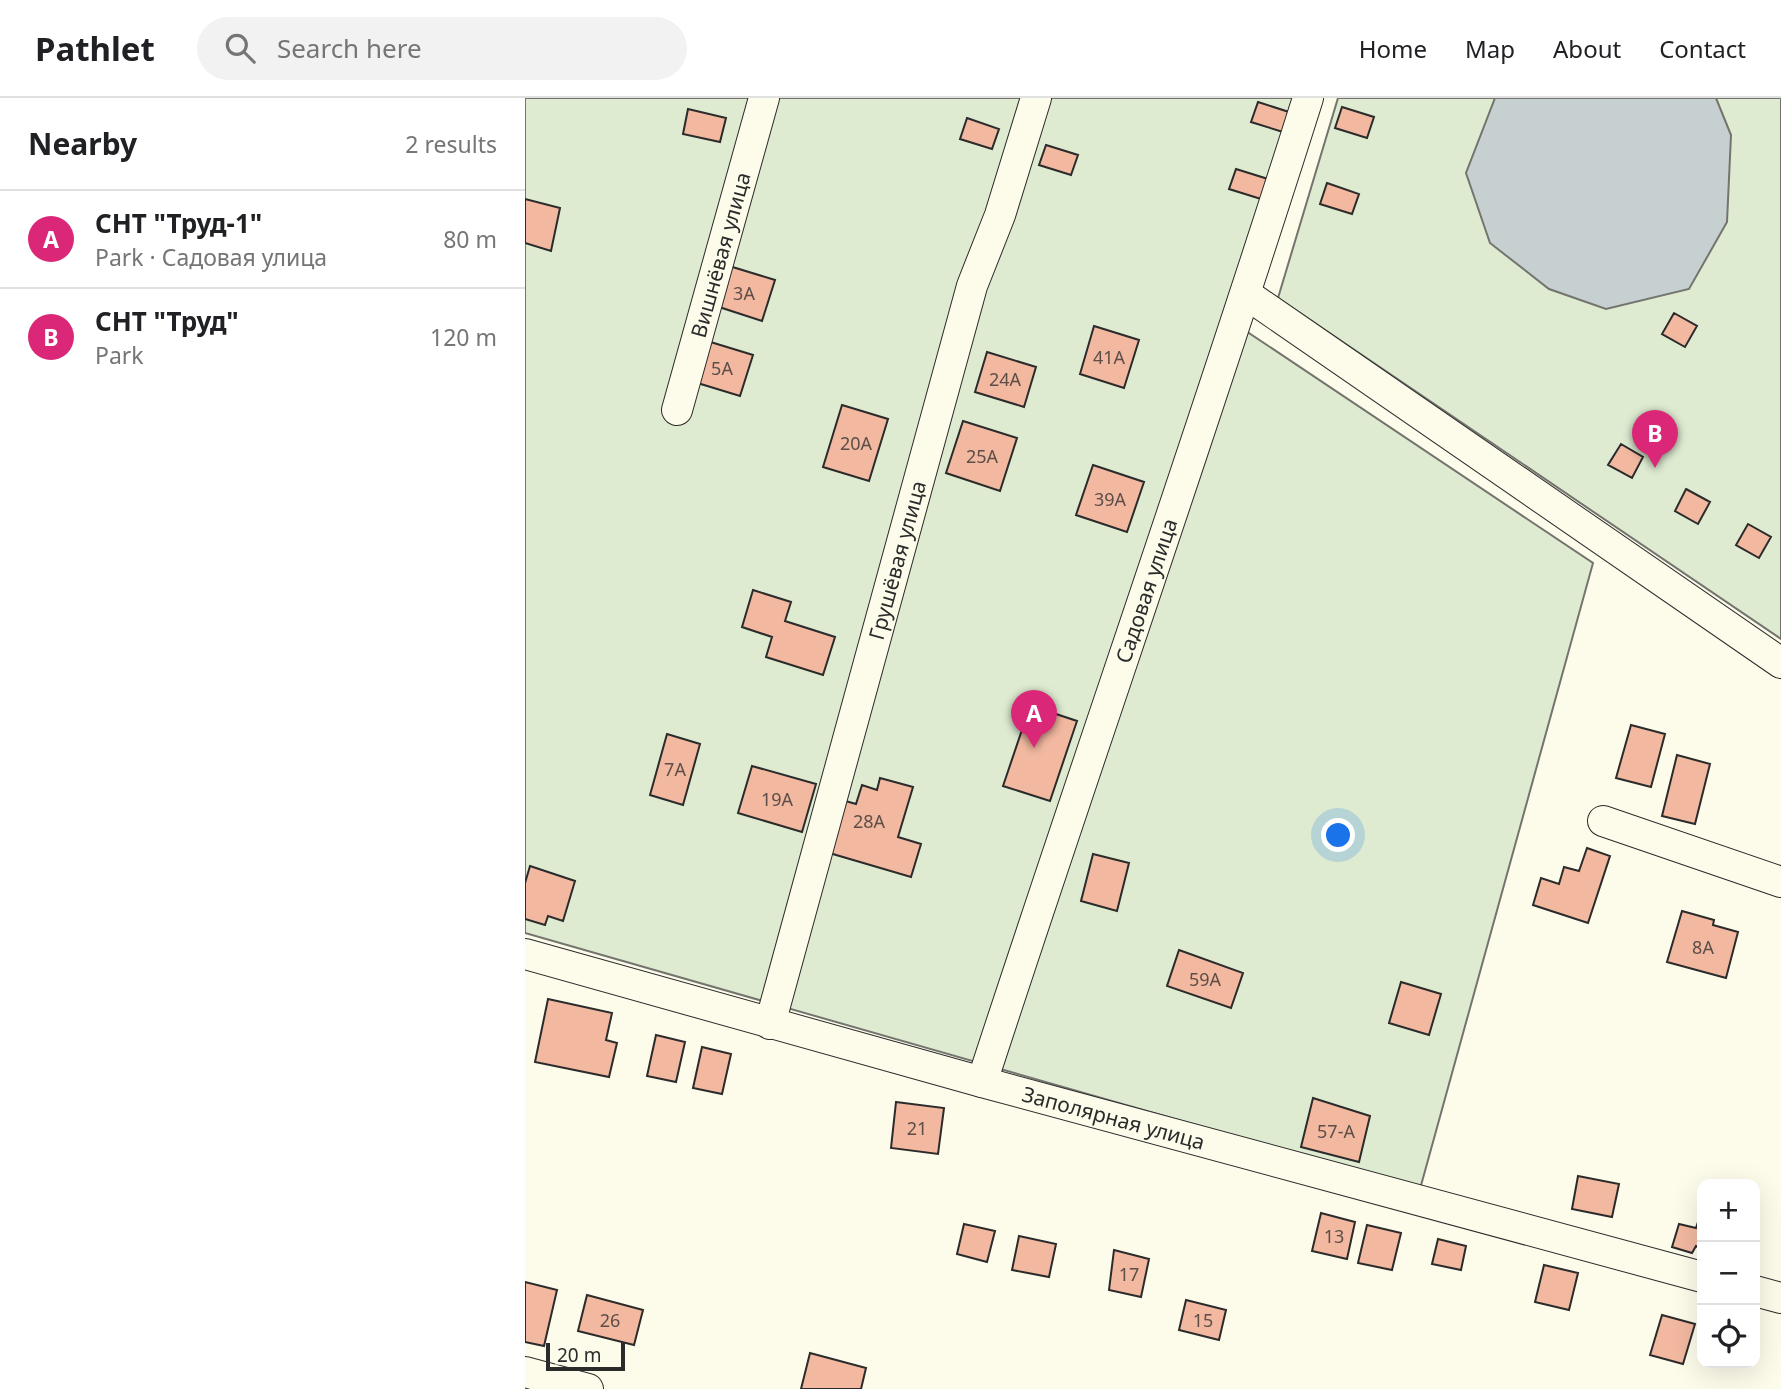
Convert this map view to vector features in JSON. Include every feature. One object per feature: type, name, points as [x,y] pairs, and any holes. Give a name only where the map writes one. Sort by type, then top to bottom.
[{"type":"street","name":"Вишнёвая улица","points":[[677,410],[764,98]]},
{"type":"street","name":"Грушёвая улица","points":[[770,1024],[972,286],[1000,215],[1036,98]]},
{"type":"street","name":"Садовая улица","points":[[982,1082],[1084,770],[1246,294],[1308,98]]},
{"type":"street","points":[[1246,294],[1781,663]]},
{"type":"street","points":[[1603,821],[1781,882]]},
{"type":"street","name":"Заполярная улица","points":[[525,954],[770,1024],[1697,1276]]},
{"type":"street","points":[[1760,1292],[1781,1298]]},
{"type":"street","points":[[525,1372],[588,1389]]},
{"type":"green space","points":[[525,98],[1305,98],[1237,325],[1593,563],[1420,1189],[525,933]]},
{"type":"green space","points":[[1338,98],[1781,98],[1781,639],[1278,298]]},
{"type":"shaded area","points":[[1495,98],[1716,98],[1731,135],[1727,222],[1689,289],[1606,309],[1549,289],[1490,243],[1466,173]]},
{"type":"building","points":[[1258,102],[1289,112],[1283,132],[1251,122]]},
{"type":"building","points":[[1342,107],[1374,117],[1367,138],[1335,128]]},
{"type":"building","points":[[688,109],[726,118],[720,142],[683,134]]},
{"type":"building","points":[[967,118],[999,129],[992,149],[960,139]]},
{"type":"building","points":[[1046,145],[1078,155],[1071,175],[1039,165]]},
{"type":"building","points":[[1236,169],[1268,179],[1261,199],[1229,189]]},
{"type":"building","points":[[1327,183],[1359,194],[1352,214],[1320,204]]},
{"type":"building","points":[[525,199],[560,208],[551,251],[525,243]]},
{"type":"building","points":[[726,265],[775,280],[762,321],[713,305]]},
{"type":"building","points":[[1674,313],[1697,326],[1685,347],[1662,334]]},
{"type":"building","points":[[1094,326],[1139,340],[1124,388],[1080,374]]},
{"type":"building","points":[[704,340],[753,355],[740,396],[691,381]]},
{"type":"building","points":[[987,352],[1036,367],[1024,407],[975,392]]},
{"type":"building","points":[[842,405],[888,419],[869,481],[823,467]]},
{"type":"building","points":[[963,421],[1017,438],[1000,491],[946,473]]},
{"type":"building","points":[[1621,444],[1643,457],[1632,478],[1608,465]]},
{"type":"building","points":[[1093,465],[1144,482],[1127,532],[1076,515]]},
{"type":"building","points":[[1686,489],[1710,502],[1698,524],[1675,511]]},
{"type":"building","points":[[1748,524],[1771,537],[1759,558],[1736,545]]},
{"type":"building","points":[[753,590],[791,602],[785,621],[835,637],[823,675],[766,657],[772,637],[742,627]]},
{"type":"building","points":[[1044,710],[1077,721],[1050,801],[1003,786],[1025,721],[1038,725]]},
{"type":"building","points":[[1631,725],[1665,734],[1651,787],[1616,778]]},
{"type":"building","points":[[667,734],[700,744],[683,805],[650,795]]},
{"type":"building","points":[[1677,755],[1710,764],[1695,824],[1662,816]]},
{"type":"building","points":[[752,766],[816,784],[802,832],[738,813]]},
{"type":"building","points":[[880,778],[913,787],[898,837],[921,844],[911,877],[826,852],[842,800],[856,804],[862,785],[877,790]]},
{"type":"building","points":[[1587,848],[1610,856],[1588,923],[1533,905],[1541,878],[1559,884],[1564,867],[1579,871]]},
{"type":"building","points":[[1093,854],[1129,863],[1117,911],[1081,901]]},
{"type":"building","points":[[530,866],[575,881],[563,921],[548,916],[545,925],[525,919],[525,883]]},
{"type":"building","points":[[1682,911],[1714,920],[1713,925],[1738,932],[1726,978],[1667,962]]},
{"type":"building","points":[[1179,950],[1243,973],[1231,1008],[1167,986]]},
{"type":"building","points":[[1401,982],[1441,994],[1429,1035],[1389,1023]]},
{"type":"building","points":[[548,999],[612,1013],[606,1040],[617,1043],[609,1077],[535,1062]]},
{"type":"building","points":[[656,1035],[685,1042],[676,1082],[647,1076]]},
{"type":"building","points":[[702,1047],[731,1054],[722,1094],[693,1088]]},
{"type":"building","points":[[1313,1098],[1370,1116],[1359,1162],[1301,1147]]},
{"type":"building","points":[[896,1102],[944,1108],[938,1154],[891,1148]]},
{"type":"building","points":[[1578,1176],[1619,1184],[1612,1217],[1572,1209]]},
{"type":"building","points":[[1321,1213],[1355,1222],[1347,1259],[1312,1251]]},
{"type":"building","points":[[964,1224],[995,1231],[987,1262],[957,1254]]},
{"type":"building","points":[[1679,1224],[1696,1228],[1697,1225],[1697,1246],[1692,1253],[1672,1247]]},
{"type":"building","points":[[1367,1225],[1401,1233],[1392,1270],[1358,1263]]},
{"type":"building","points":[[1019,1236],[1056,1244],[1049,1277],[1012,1270]]},
{"type":"building","points":[[1438,1239],[1466,1246],[1461,1270],[1432,1264]]},
{"type":"building","points":[[1114,1250],[1149,1259],[1141,1297],[1109,1290]]},
{"type":"building","points":[[1544,1265],[1578,1273],[1569,1310],[1535,1302]]},
{"type":"building","points":[[525,1282],[557,1290],[544,1346],[525,1342]]},
{"type":"building","points":[[587,1295],[643,1310],[634,1345],[578,1331]]},
{"type":"building","points":[[1186,1300],[1226,1310],[1219,1340],[1179,1330]]},
{"type":"building","points":[[1662,1315],[1695,1324],[1683,1364],[1650,1355]]},
{"type":"building","points":[[810,1353],[866,1368],[861,1389],[801,1389]]},
{"type":"place","name":"СНТ \"Труд\"","points":[[1655,468]]},
{"type":"place","name":"СНТ \"Труд-1\"","points":[[1034,748]]}]
